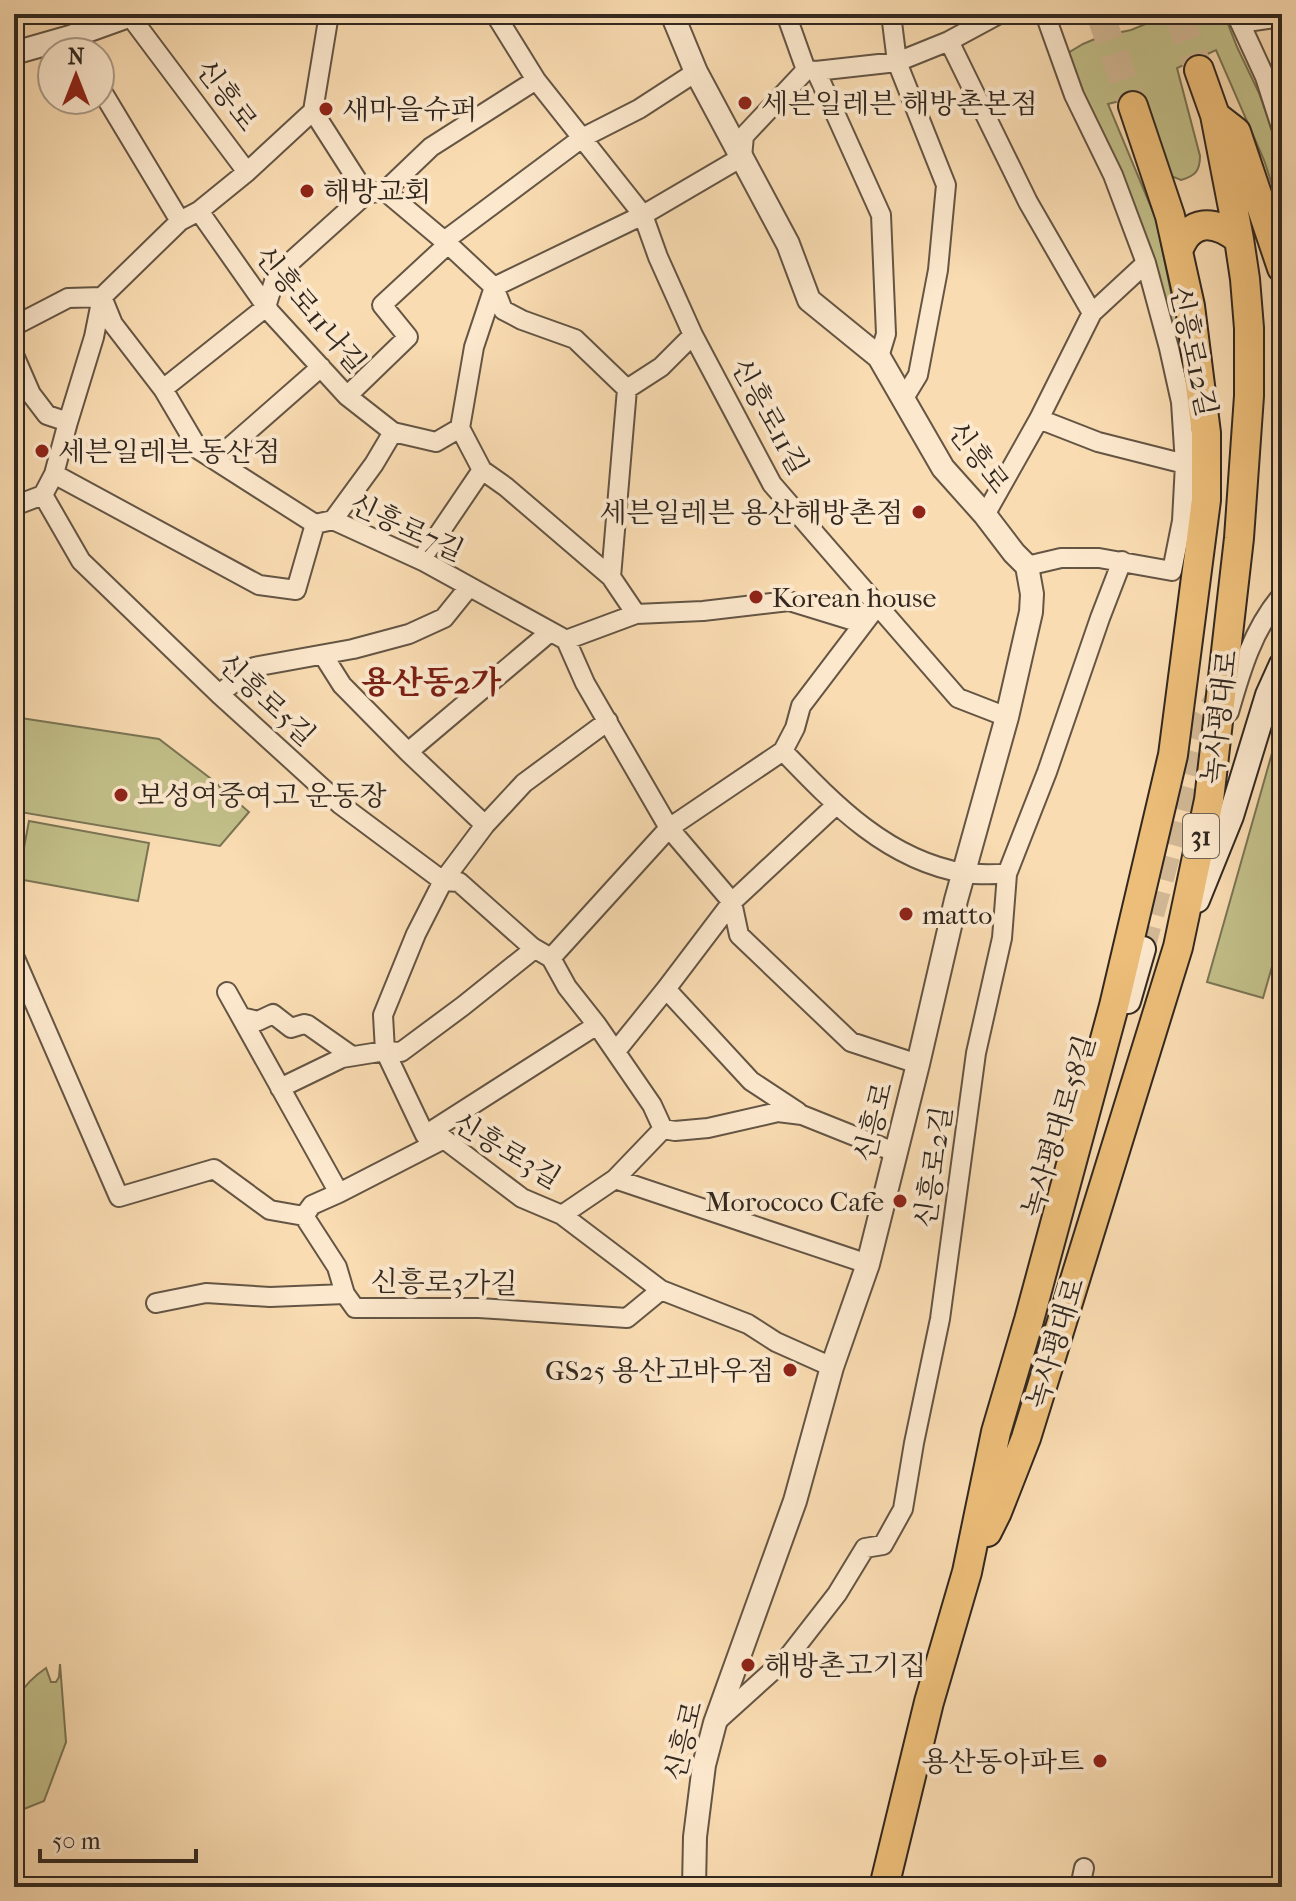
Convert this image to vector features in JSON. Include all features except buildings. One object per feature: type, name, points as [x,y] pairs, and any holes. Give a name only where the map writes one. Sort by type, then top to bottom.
[{"type":"main road","name":"녹사평대로","points":[[967,1572],[997,1512],[1026,1438],[1178,947],[1209,800],[1239,538],[1249,396],[1249,328],[1239,239],[1215,115],[1199,70]]},
{"type":"main road","name":"녹사평대로","points":[[884,1887],[929,1702],[967,1572],[996,1432],[1114,1006],[1173,755],[1204,515],[1206,433],[1190,306],[1178,251],[1170,216],[1133,106]]},
{"type":"main road","points":[[1215,115],[1236,132],[1282,268]]},
{"type":"main road","points":[[1178,251],[1183,236],[1191,229],[1203,226],[1217,227],[1239,239]]},
{"type":"main road","points":[[1178,947],[1231,816],[1268,695],[1282,664]]},
{"type":"main road","name":"녹사평대로58길","points":[[1029,1320],[1143,949]]},
{"type":"street","points":[[14,506],[43,495],[54,474],[94,337],[102,297],[180,221],[199,211],[247,172],[313,111],[329,14]]},
{"type":"street","name":"신흥로11길","points":[[495,14],[536,80],[643,215],[693,335],[772,484],[958,698],[1007,717]]},
{"type":"street","name":"신흥로","points":[[672,14],[696,72],[788,244],[809,300],[879,357],[943,468],[1027,566],[1032,594],[1031,612],[1007,717],[964,873],[868,1264],[832,1367],[795,1501],[715,1723],[704,1765],[695,1837],[694,1887]]},
{"type":"street","points":[[786,14],[881,215],[886,334],[879,357]]},
{"type":"street","points":[[891,14],[897,62],[946,185],[938,270],[918,375],[904,398]]},
{"type":"street","points":[[636,614],[611,577],[482,470],[460,428],[474,347],[494,287],[643,215],[742,157],[744,136],[811,70],[897,62],[949,41],[999,14]]},
{"type":"street","name":"신흥로12길","points":[[1027,566],[1061,558],[1099,558],[1172,571],[1182,521],[1185,464],[1181,402],[1146,263],[1113,175],[1074,95],[1045,14]]},
{"type":"street","points":[[1282,14],[1281,17],[1238,19],[1265,77],[1282,130]]},
{"type":"street","name":"신흥로","points":[[91,36],[132,15],[247,172]]},
{"type":"street","points":[[949,41],[1028,202],[1092,313]]},
{"type":"street","name":"신흥로","points":[[14,53],[36,50]]},
{"type":"street","points":[[347,396],[408,337],[382,305],[446,243],[582,138],[639,109],[696,72]]},
{"type":"street","points":[[163,389],[266,307],[276,275],[376,192],[431,147],[536,80]]},
{"type":"street","points":[[313,111],[376,192],[446,243],[494,287],[503,310],[575,339],[627,389]]},
{"type":"street","points":[[116,115],[180,221]]},
{"type":"street","name":"신흥로11나길","points":[[199,211],[281,326],[347,396],[393,432],[436,442],[460,428]]},
{"type":"street","points":[[985,515],[1039,419],[1092,313],[1146,263]]},
{"type":"street","points":[[14,326],[68,298],[102,297]]},
{"type":"street","name":"신흥로7길","points":[[102,297],[113,324],[163,389],[199,450],[324,522],[421,560],[558,636]]},
{"type":"street","points":[[627,389],[661,367],[693,335]]},
{"type":"street","points":[[14,355],[31,394],[47,415],[68,422]]},
{"type":"street","points":[[215,460],[321,367]]},
{"type":"street","points":[[611,577],[627,389]]},
{"type":"street","points":[[1039,419],[1098,442],[1185,464]]},
{"type":"street","points":[[54,474],[259,585],[296,590],[324,522],[374,464],[393,432]]},
{"type":"street","points":[[421,560],[482,470]]},
{"type":"street","name":"신흥로5길","points":[[43,495],[81,561],[219,694],[341,805],[443,881],[459,882],[532,947],[551,958],[567,987],[652,1105],[663,1129]]},
{"type":"street","name":"신흥로2길","points":[[715,1723],[788,1657],[837,1594],[865,1548],[883,1545],[903,1509],[940,1319],[976,1053],[1002,938],[1007,874],[1122,561]]},
{"type":"street","points":[[219,694],[254,667],[353,649],[409,634],[444,618],[469,587]]},
{"type":"street","points":[[1213,764],[1245,657],[1272,606],[1282,595]]},
{"type":"street","points":[[408,752],[558,636],[636,614],[703,611],[789,601],[854,621],[877,606]]},
{"type":"street","points":[[551,958],[669,828],[783,751],[795,728],[801,706],[877,606]]},
{"type":"street","points":[[558,636],[669,828],[732,902],[739,935],[851,1042],[918,1064]]},
{"type":"street","points":[[323,655],[342,685],[485,825]]},
{"type":"street","name":"신흥로3길","points":[[608,721],[524,783],[485,825],[443,881],[416,934],[383,1015],[385,1051],[435,1137],[522,1198],[562,1215],[661,1290],[748,1324],[776,1342],[832,1367]]},
{"type":"street","points":[[783,751],[836,805],[879,840],[919,861],[964,873],[1007,874]]},
{"type":"street","points":[[616,1051],[732,902],[836,805]]},
{"type":"street","points":[[280,1088],[342,1058],[385,1051],[401,1052],[528,954],[532,947]]},
{"type":"street","points":[[14,956],[119,1197],[214,1169],[270,1210],[304,1216],[312,1205],[339,1193],[435,1137],[597,1025]]},
{"type":"street","points":[[666,989],[751,1081],[802,1115],[897,1153]]},
{"type":"street","points":[[227,992],[339,1193]]},
{"type":"street","points":[[241,1017],[258,1021],[273,1014],[291,1028],[308,1025],[352,1056]]},
{"type":"street","points":[[562,1215],[615,1179],[663,1129],[708,1128],[778,1112],[802,1115]]},
{"type":"street","points":[[615,1179],[868,1264]]},
{"type":"street","name":"신흥로3가길","points":[[304,1216],[337,1267],[345,1294],[355,1308],[479,1308],[627,1318],[661,1290]]},
{"type":"street","points":[[156,1303],[206,1293],[270,1297],[345,1294]]},
{"type":"shaded area","points":[[1170,14],[1224,14],[1259,93],[1282,158],[1282,215],[1264,160],[1216,50],[1177,68],[1200,156],[1198,169],[1190,177],[1181,180],[1171,176],[1164,164],[1143,95],[1108,104],[1156,219],[1183,351],[1183,367],[1068,53],[1102,36],[1131,30]]},
{"type":"shaded area","name":"보성여중여고 운동장","points":[[14,717],[159,739],[249,812],[220,846],[14,811]]},
{"type":"shaded area","points":[[1282,718],[1282,932],[1263,998],[1207,982]]},
{"type":"shaded area","points":[[29,821],[149,843],[138,901],[18,879]]},
{"type":"shaded area","points":[[60,1664],[66,1742],[44,1801],[14,1813],[14,1734],[18,1731],[16,1703],[24,1688],[46,1668],[51,1682],[56,1682]]},
{"type":"tunnel","points":[[1100,14],[1133,106]]},
{"type":"tunnel","points":[[1178,14],[1199,70]]},
{"type":"tunnel","points":[[1143,949],[1205,719],[1218,696]]},
{"type":"place","name":"세븐일레븐 해방촌본점","points":[[745,103]]},
{"type":"place","name":"새마을슈퍼","points":[[326,109]]},
{"type":"place","name":"해방교회","points":[[307,191]]},
{"type":"place","name":"세븐일레븐 동산점","points":[[42,451]]},
{"type":"place","name":"세븐일레븐 용산해방촌점","points":[[919,512]]},
{"type":"place","name":"Korean house","points":[[756,597]]},
{"type":"place","name":"보성여중여고 운동장","points":[[121,795]]},
{"type":"place","name":"matto","points":[[906,914]]},
{"type":"place","name":"Morococo Cafe","points":[[900,1201]]},
{"type":"place","name":"GS25 용산고바우점","points":[[790,1370]]},
{"type":"place","name":"해방촌고기집","points":[[748,1665]]},
{"type":"place","name":"용산동아파트","points":[[1100,1761]]},
{"type":"district","name":"용산동2가","points":[[431,682]]}]
